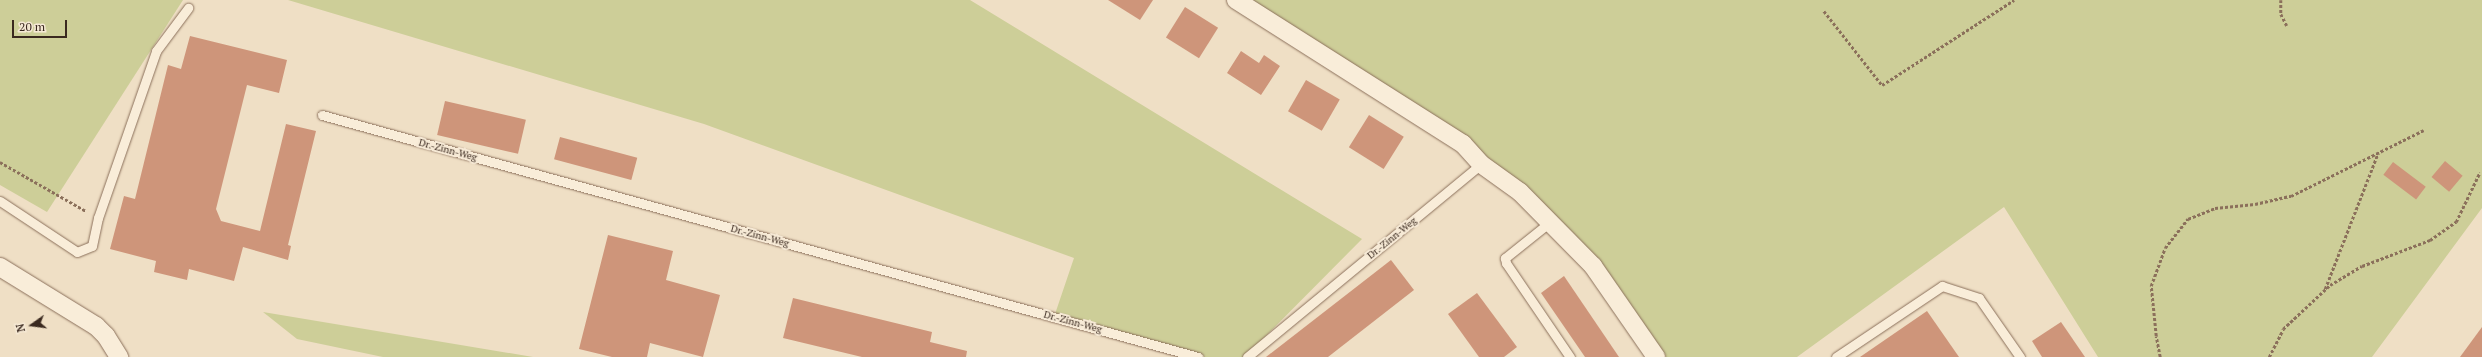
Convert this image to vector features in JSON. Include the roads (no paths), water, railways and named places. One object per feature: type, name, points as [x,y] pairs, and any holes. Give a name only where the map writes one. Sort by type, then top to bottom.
[{"type":"street","points":[[1236,0],[1463,144],[1481,164],[1520,192],[1593,266],[1656,357]]},
{"type":"street","points":[[0,267],[96,326],[106,336],[118,357]]},
{"type":"lane","points":[[0,202],[77,252],[92,246],[98,218],[156,52],[188,8]]},
{"type":"lane","name":"Dr.-Zinn-Weg","points":[[322,115],[1198,357]]},
{"type":"lane","name":"Dr.-Zinn-Weg","points":[[1247,357],[1481,164]]},
{"type":"lane","points":[[1550,222],[1505,258],[1506,263],[1570,357]]},
{"type":"lane","points":[[1836,357],[1942,286],[1979,298],[2020,357]]}]
